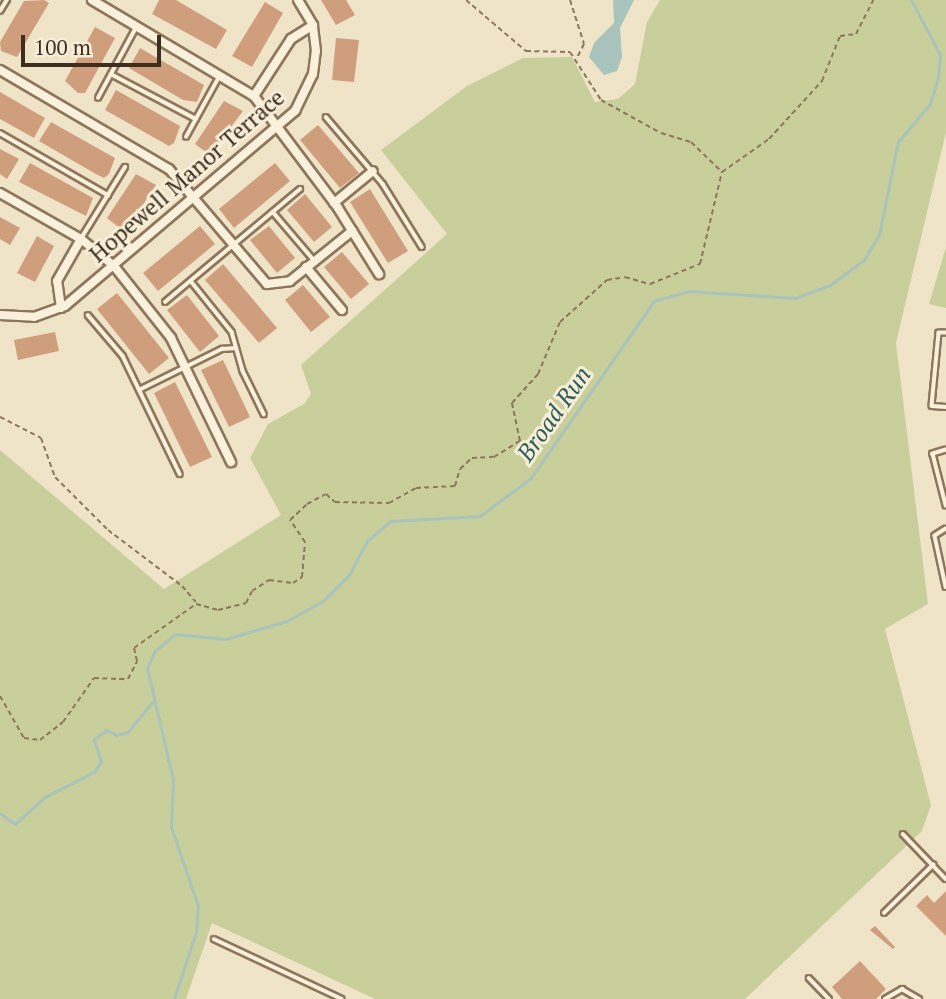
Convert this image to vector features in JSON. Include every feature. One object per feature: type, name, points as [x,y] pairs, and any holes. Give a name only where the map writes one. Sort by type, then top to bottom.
[{"type":"street","points":[[92,0],[254,96],[280,126],[297,159],[334,203],[379,274]]},
{"type":"street","points":[[254,96],[291,39],[313,25],[298,0]]},
{"type":"street","name":"Hopewell Manor Terrace","points":[[0,315],[34,317],[61,308],[280,126],[305,98],[313,74],[313,25]]},
{"type":"street","points":[[0,70],[156,160],[195,198],[267,284],[282,285],[352,231]]},
{"type":"street","points":[[334,203],[373,172]]},
{"type":"street","points":[[0,193],[81,239],[114,266],[162,324],[231,462]]},
{"type":"street","points":[[61,308],[57,281],[81,239]]},
{"type":"street","points":[[306,267],[342,310]]},
{"type":"lane","points":[[0,11],[7,0]]},
{"type":"lane","points":[[98,98],[136,26]]},
{"type":"lane","points":[[111,74],[196,119]]},
{"type":"lane","points":[[186,137],[220,74]]},
{"type":"lane","points":[[326,117],[373,172],[422,247]]},
{"type":"lane","points":[[0,132],[108,195]]},
{"type":"lane","points":[[81,239],[125,167]]},
{"type":"lane","points":[[165,302],[300,189]]},
{"type":"lane","points":[[273,212],[314,260]]},
{"type":"lane","points":[[191,281],[232,332],[264,414]]},
{"type":"lane","points":[[88,315],[123,356],[180,474]]},
{"type":"lane","points":[[946,333],[939,333],[932,406],[946,407]]},
{"type":"lane","points":[[139,390],[185,367],[236,348]]},
{"type":"lane","points":[[946,450],[933,454],[946,505]]},
{"type":"lane","points":[[946,529],[935,536],[946,587]]},
{"type":"lane","points":[[903,834],[946,879]]},
{"type":"lane","points":[[884,913],[933,865]]},
{"type":"lane","points":[[214,939],[342,999]]},
{"type":"lane","points":[[809,978],[829,999]]},
{"type":"lane","points":[[885,999],[902,989],[919,999]]},
{"type":"path","points":[[466,0],[517,46],[535,53],[570,52],[601,100],[661,133],[702,148],[722,172]]},
{"type":"path","points":[[570,0],[584,44],[576,59]]},
{"type":"path","points":[[536,457],[520,441],[512,403],[538,374],[560,322],[607,280],[625,277],[650,284],[701,264],[722,172],[769,139],[822,81],[840,36],[856,34],[873,0]]},
{"type":"path","points":[[0,417],[41,438],[55,477],[108,530],[191,593],[197,604],[218,610],[246,603],[252,591],[269,580],[293,583],[302,577],[305,542],[289,520],[326,494],[335,502],[389,503],[416,488],[455,486],[460,470],[472,458],[494,457],[520,441]]},
{"type":"path","points":[[0,696],[24,738],[40,740],[63,722],[94,678],[128,678],[137,661],[134,648],[197,604]]},
{"type":"green space","points":[[660,0],[946,0],[946,132],[896,343],[928,604],[885,629],[931,805],[922,831],[745,999],[375,999],[212,923],[186,999],[0,999],[0,450],[164,589],[281,515],[250,458],[268,424],[304,404],[311,394],[301,365],[447,234],[381,150],[467,86],[523,58],[572,57],[595,102],[618,99],[635,84],[647,22]]},
{"type":"green space","points":[[946,247],[946,308],[929,304]]},
{"type":"water","points":[[613,0],[634,0],[620,28],[622,57],[617,71],[604,75],[589,57],[594,43],[614,23]]},
{"type":"building","points":[[44,0],[49,3],[17,57],[1,51],[0,42],[24,1]]},
{"type":"building","points":[[159,0],[176,0],[227,30],[216,49],[152,14]]},
{"type":"building","points":[[321,0],[346,0],[355,15],[336,25]]},
{"type":"building","points":[[265,2],[283,13],[252,67],[232,56]]},
{"type":"building","points":[[95,27],[115,38],[85,93],[78,93],[65,81]]},
{"type":"building","points":[[336,38],[359,40],[354,82],[332,80]]},
{"type":"building","points":[[140,48],[204,85],[197,102],[183,100],[129,68]]},
{"type":"building","points":[[116,90],[180,126],[174,143],[169,146],[105,110]]},
{"type":"building","points":[[0,92],[45,118],[34,138],[0,119]]},
{"type":"building","points":[[224,101],[243,111],[210,155],[195,144]]},
{"type":"building","points":[[51,122],[115,158],[109,174],[104,178],[39,141]]},
{"type":"building","points":[[318,125],[359,173],[340,188],[300,140]]},
{"type":"building","points":[[0,149],[19,159],[7,179],[0,174]]},
{"type":"building","points":[[30,163],[93,198],[86,216],[19,182]]},
{"type":"building","points":[[275,163],[290,181],[234,228],[219,209]]},
{"type":"building","points":[[136,174],[156,185],[127,229],[121,229],[107,218]]},
{"type":"building","points":[[370,189],[408,251],[388,263],[350,202]]},
{"type":"building","points":[[305,194],[332,227],[314,242],[287,210]]},
{"type":"building","points":[[0,217],[20,228],[10,245],[0,239]]},
{"type":"building","points":[[200,226],[215,244],[158,291],[143,273]]},
{"type":"building","points":[[269,226],[295,258],[277,273],[250,240]]},
{"type":"building","points":[[37,236],[54,246],[35,282],[17,273]]},
{"type":"building","points":[[342,252],[369,284],[351,299],[324,267]]},
{"type":"building","points":[[223,264],[277,328],[259,343],[205,280]]},
{"type":"building","points":[[303,285],[330,317],[311,332],[285,300]]},
{"type":"building","points":[[117,293],[169,358],[149,374],[97,309]]},
{"type":"building","points":[[187,295],[219,336],[200,352],[167,310]]},
{"type":"building","points":[[55,332],[59,351],[18,360],[14,340]]},
{"type":"building","points":[[223,360],[250,417],[229,427],[201,370]]},
{"type":"building","points":[[175,382],[212,457],[190,467],[154,393]]},
{"type":"building","points":[[946,891],[946,936],[916,906],[927,895],[934,903]]},
{"type":"building","points":[[875,926],[895,947],[893,949],[870,930]]},
{"type":"building","points":[[860,961],[886,989],[876,999],[842,999],[832,987]]},
{"type":"waterway","name":"Broad Run","points":[[174,999],[196,932],[198,906],[171,827],[173,780],[147,668],[155,651],[175,634],[225,639],[287,621],[323,601],[349,575],[368,540],[391,521],[480,516],[531,478],[654,301],[688,291],[795,298],[830,285],[864,260],[879,235],[898,142],[930,104],[938,78],[940,55],[911,0]]},
{"type":"waterway","points":[[0,813],[15,824],[45,797],[94,772],[101,762],[94,740],[106,730],[117,735],[128,732],[152,702]]}]
